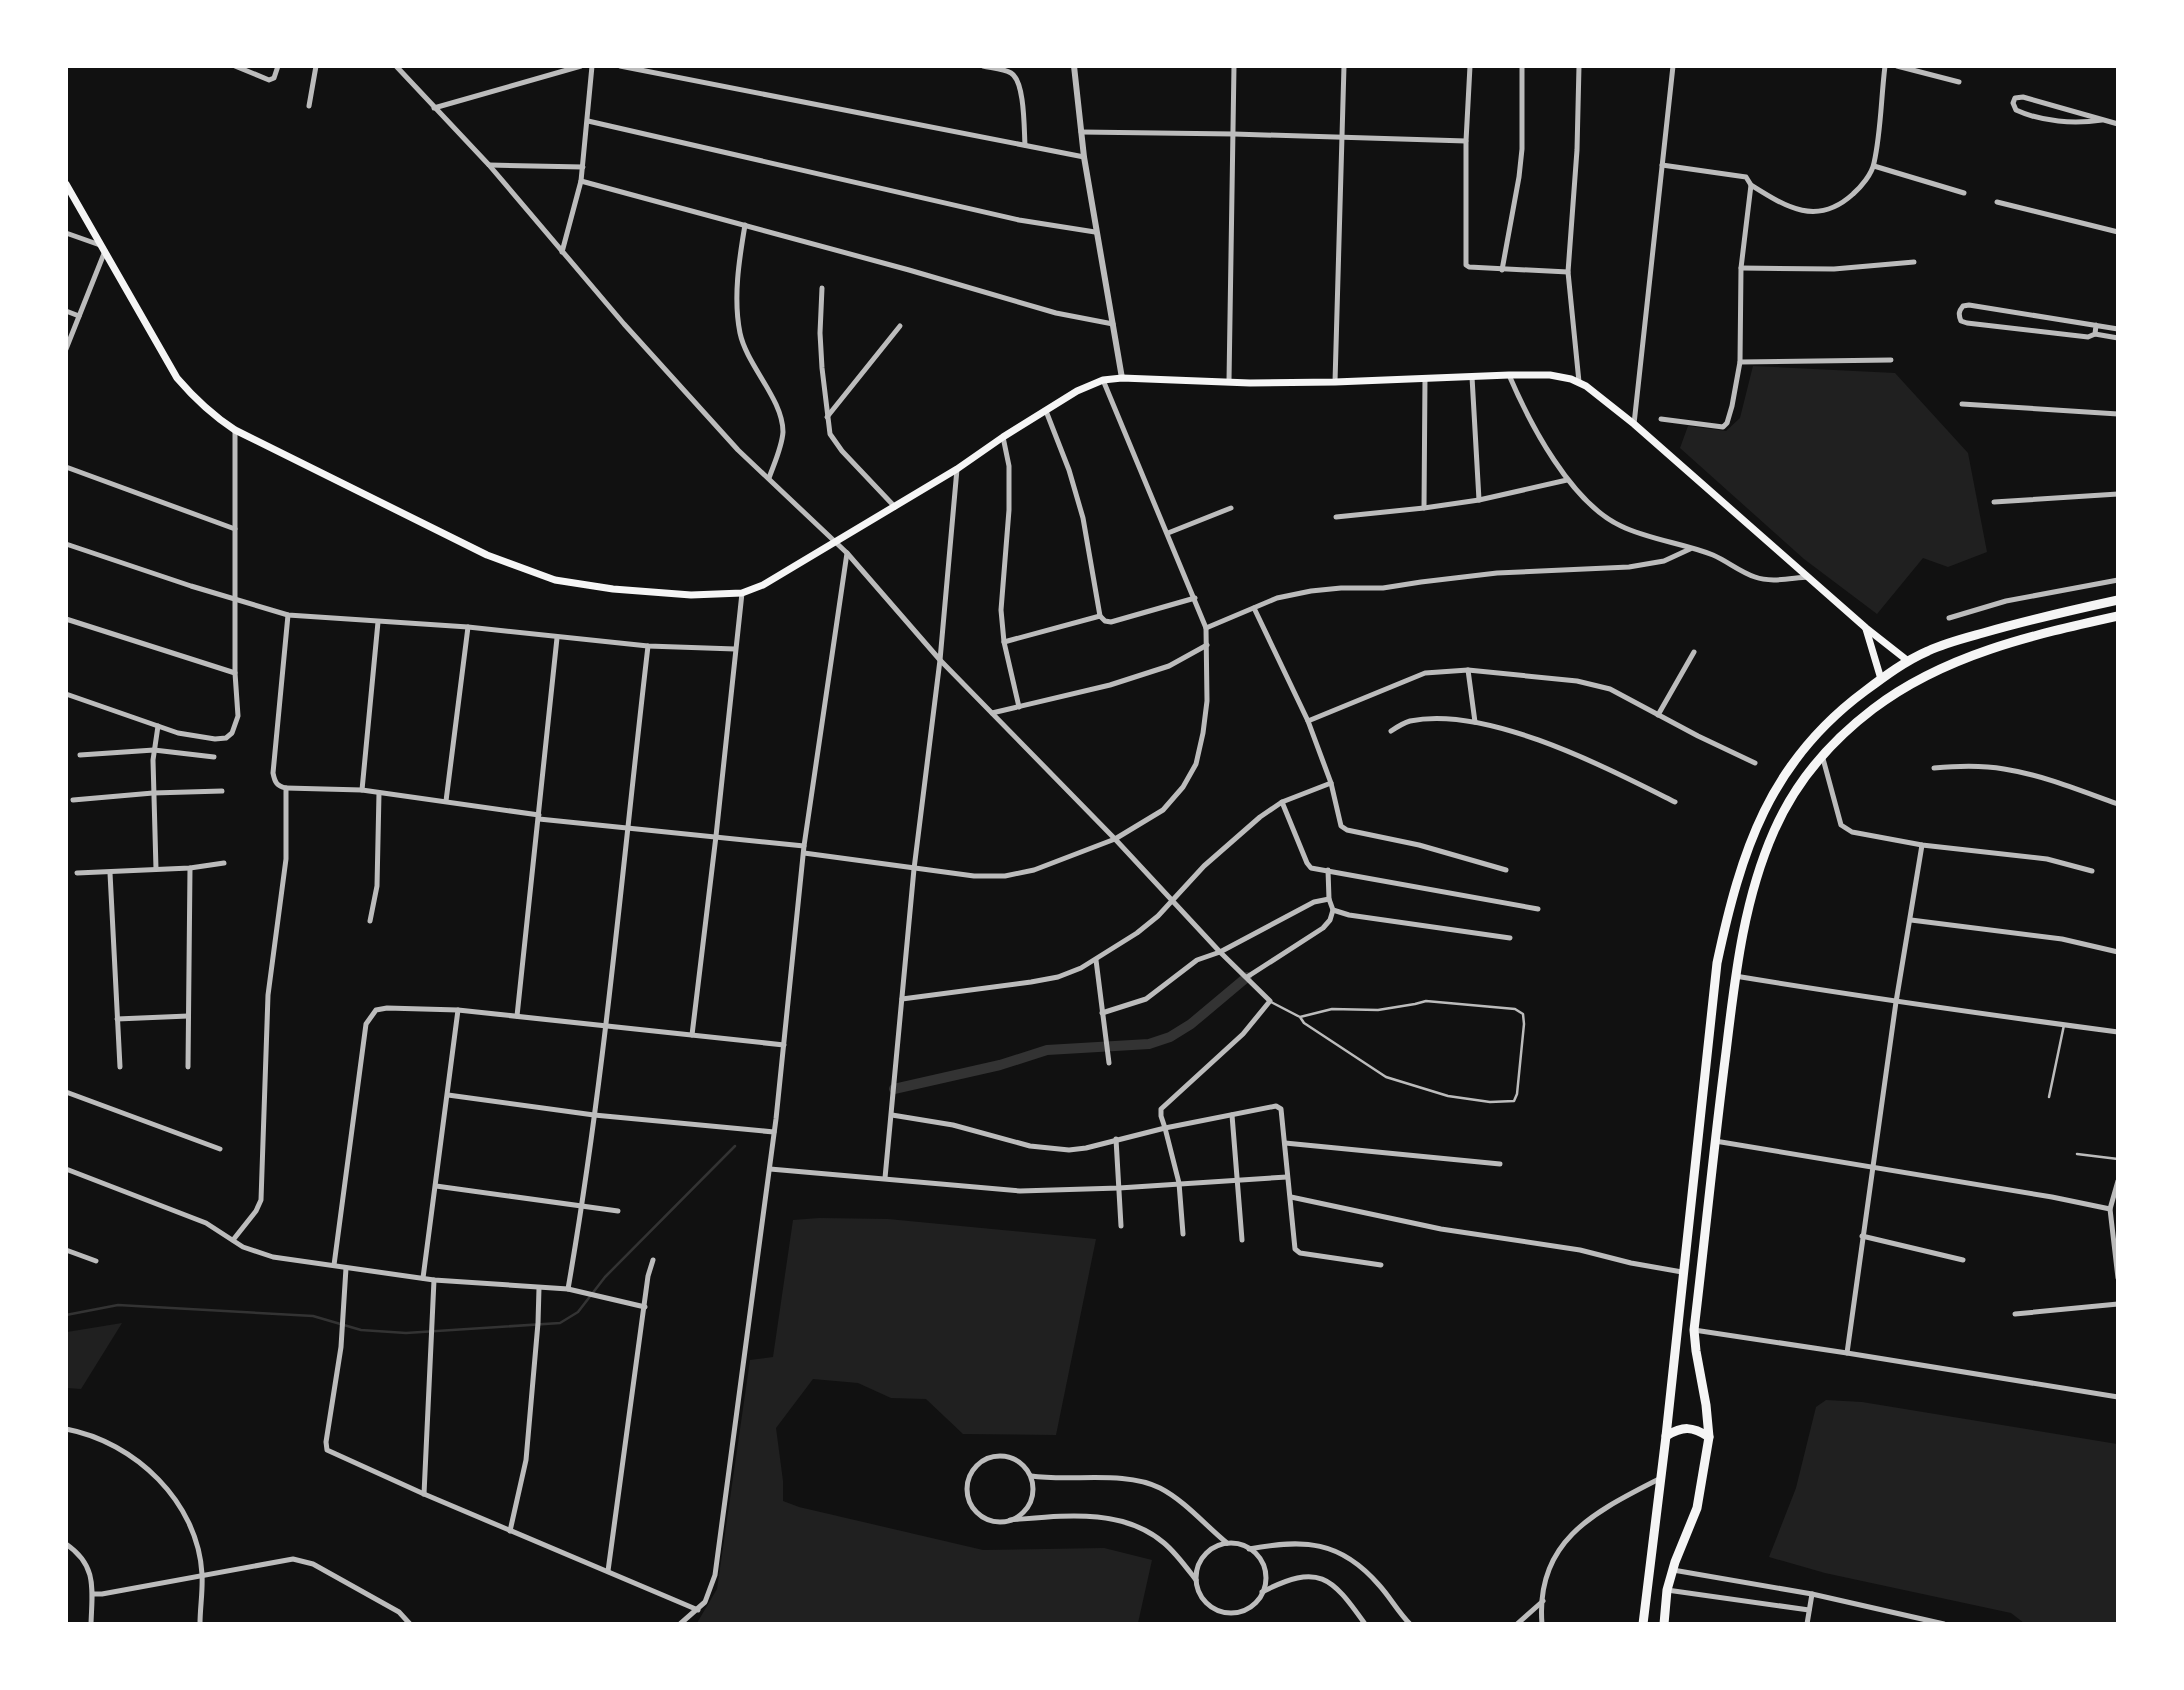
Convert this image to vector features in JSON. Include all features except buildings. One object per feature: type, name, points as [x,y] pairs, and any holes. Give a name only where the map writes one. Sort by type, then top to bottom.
[{"type":"highway","points":[[1643,1623],[1717,963],[1729,908],[1757,823],[1780,781],[1807,743],[1839,710],[1908,661],[1948,643],[2034,618],[2118,600]]},
{"type":"highway","points":[[1664,1623],[1672,1570],[1697,1508],[1709,1437],[1694,1331],[1735,976],[1762,860],[1775,828],[1804,779],[1822,755],[1873,709],[1944,667],[2042,633],[2118,616]]},
{"type":"highway","points":[[1666,1436],[1685,1427],[1698,1430],[1709,1437]]},
{"type":"main road","points":[[66,184],[177,377],[211,414],[235,430],[487,555],[555,580],[612,589],[691,595],[742,593],[774,580],[957,469],[1077,391],[1103,380],[1122,378],[1335,382],[1509,375],[1561,376],[1579,382],[1634,424],[1808,578],[1908,661]]},
{"type":"main road","points":[[1866,628],[1881,680]]},
{"type":"street","points":[[235,66],[269,80],[274,78],[277,70]]},
{"type":"street","points":[[309,106],[316,66]]},
{"type":"street","points":[[396,66],[489,165],[562,252],[738,450],[837,542],[940,660],[1270,1001],[1220,1057],[1163,1106],[1161,1116],[1179,1183],[1183,1234]]},
{"type":"street","points":[[434,108],[581,66]]},
{"type":"street","points":[[562,252],[581,181],[592,66]]},
{"type":"street","points":[[621,66],[1084,157]]},
{"type":"street","points":[[983,66],[1010,72],[1017,78],[1021,89],[1025,145]]},
{"type":"street","points":[[1074,66],[1084,157],[1122,378]]},
{"type":"street","points":[[1229,381],[1234,66]]},
{"type":"street","points":[[1335,382],[1344,66]]},
{"type":"street","points":[[1470,66],[1465,262],[1469,267],[1568,272]]},
{"type":"street","points":[[1503,270],[1522,149],[1522,66]]},
{"type":"street","points":[[1579,66],[1577,150],[1568,272],[1579,382]]},
{"type":"street","points":[[1634,424],[1673,66]]},
{"type":"street","points":[[1662,166],[1746,177],[1751,185],[1798,210],[1814,213],[1842,204],[1858,190],[1874,166],[1885,66]]},
{"type":"street","points":[[1897,66],[1959,82]]},
{"type":"street","points":[[2102,120],[2049,120],[2015,110],[2013,103],[2015,98],[2023,97],[2118,124]]},
{"type":"street","points":[[588,121],[1019,220],[1096,232]]},
{"type":"street","points":[[1081,132],[1466,141]]},
{"type":"street","points":[[489,165],[583,167]]},
{"type":"street","points":[[1874,166],[1964,193]]},
{"type":"street","points":[[581,181],[1056,313],[1113,324]]},
{"type":"street","points":[[1661,419],[1723,427],[1729,415],[1740,362],[1741,268],[1751,185]]},
{"type":"street","points":[[1997,202],[2118,232]]},
{"type":"street","points":[[745,225],[737,268],[740,332],[747,356],[781,418],[783,432],[769,478]]},
{"type":"street","points":[[66,233],[104,248],[66,349]]},
{"type":"street","points":[[1741,268],[1834,269],[1914,262]]},
{"type":"street","points":[[822,288],[820,332],[830,434],[842,451],[895,507]]},
{"type":"street","points":[[2118,329],[1982,306],[1963,306],[1959,309],[1961,321],[1967,323],[2118,338]]},
{"type":"street","points":[[66,311],[79,316]]},
{"type":"street","points":[[827,416],[900,326]]},
{"type":"street","points":[[2095,334],[2096,326]]},
{"type":"street","points":[[1740,362],[1891,360]]},
{"type":"street","points":[[1509,375],[1528,418],[1567,480],[1595,508],[1619,526],[1713,555],[1756,578],[1808,578]]},
{"type":"street","points":[[1472,377],[1479,500]]},
{"type":"street","points":[[1424,508],[1425,379]]},
{"type":"street","points":[[288,615],[273,773],[279,786],[362,790],[539,817],[716,836],[914,869],[974,876],[1005,876],[1034,870],[1115,839],[1163,810],[1184,787],[1196,764],[1207,701],[1206,628],[1103,380]]},
{"type":"street","points":[[1962,404],[2118,414]]},
{"type":"street","points":[[1046,411],[1069,470],[1083,518],[1100,616],[1111,622],[1195,598]]},
{"type":"street","points":[[66,694],[196,737],[226,738],[232,733],[238,716],[234,673],[235,430]]},
{"type":"street","points":[[1003,437],[1009,477],[1009,510],[1000,610],[1018,707]]},
{"type":"street","points":[[66,467],[235,529]]},
{"type":"street","points":[[885,1178],[914,869],[940,660],[957,469]]},
{"type":"street","points":[[1336,517],[1479,500],[1567,480]]},
{"type":"street","points":[[1994,502],[2118,494]]},
{"type":"street","points":[[1168,533],[1231,508]]},
{"type":"street","points":[[66,544],[288,615],[468,627],[648,646],[735,649]]},
{"type":"street","points":[[1206,628],[1276,598],[1311,591],[1383,588],[1497,573],[1629,567],[1664,561],[1690,549]]},
{"type":"street","points":[[680,1623],[705,1602],[715,1575],[770,1168],[804,849],[847,554]]},
{"type":"street","points":[[1949,618],[2006,601],[2118,580]]},
{"type":"street","points":[[692,1035],[742,593]]},
{"type":"street","points":[[1254,608],[1308,721],[1331,783],[1343,828],[1419,845],[1506,870]]},
{"type":"street","points":[[1004,642],[1100,616]]},
{"type":"street","points":[[66,619],[234,673]]},
{"type":"street","points":[[362,790],[378,622]]},
{"type":"street","points":[[446,801],[468,627]]},
{"type":"street","points":[[517,1016],[557,638]]},
{"type":"street","points":[[992,713],[1110,685],[1168,666],[1207,645]]},
{"type":"street","points":[[568,1289],[583,1205],[606,1026],[648,646]]},
{"type":"street","points":[[1658,715],[1694,652]]},
{"type":"street","points":[[1308,721],[1425,673],[1468,670],[1590,684],[1610,690],[1755,763]]},
{"type":"street","points":[[1468,670],[1475,722]]},
{"type":"street","points":[[1391,731],[1407,722],[1432,719],[1475,722],[1528,736],[1569,752],[1675,802]]},
{"type":"street","points":[[156,869],[153,793],[154,750],[158,726]]},
{"type":"street","points":[[80,755],[154,750],[214,757]]},
{"type":"street","points":[[1822,755],[1841,825],[1852,832],[1922,845],[2047,859],[2092,871]]},
{"type":"street","points":[[1934,768],[1963,765],[2004,769],[2056,782],[2118,804]]},
{"type":"street","points":[[902,999],[1058,977],[1096,960],[1158,916],[1204,866],[1260,817],[1282,802],[1331,783]]},
{"type":"street","points":[[233,1240],[256,1211],[261,1200],[268,995],[286,859],[286,788]]},
{"type":"street","points":[[73,800],[153,793],[222,791]]},
{"type":"street","points":[[370,921],[377,886],[379,793]]},
{"type":"street","points":[[1282,802],[1311,868],[1538,909]]},
{"type":"street","points":[[1847,1353],[1896,1002],[1922,845]]},
{"type":"street","points":[[77,873],[190,868],[224,863]]},
{"type":"street","points":[[187,1067],[190,868]]},
{"type":"street","points":[[1247,977],[1323,928],[1330,920],[1333,910],[1329,899],[1328,870]]},
{"type":"street","points":[[110,873],[120,1067]]},
{"type":"street","points":[[1102,1013],[1146,999],[1197,960],[1220,952],[1314,902],[1329,899]]},
{"type":"street","points":[[1333,910],[1349,915],[1510,938]]},
{"type":"street","points":[[1911,920],[2062,939],[2118,952]]},
{"type":"street","points":[[1096,960],[1109,1063]]},
{"type":"street","points":[[1735,976],[1896,1002],[2118,1032]]},
{"type":"street","points":[[334,1265],[366,1024],[376,1010],[387,1007],[458,1010],[784,1045]]},
{"type":"street","points":[[424,1279],[458,1010]]},
{"type":"street","points":[[117,1019],[188,1016]]},
{"type":"street","points":[[66,1092],[220,1149]]},
{"type":"street","points":[[448,1096],[594,1115],[774,1132]]},
{"type":"street","points":[[892,1115],[953,1125],[1030,1146],[1069,1150],[1276,1106],[1281,1110],[1295,1250],[1381,1265]]},
{"type":"street","points":[[1232,1115],[1242,1240]]},
{"type":"street","points":[[1116,1139],[1121,1226]]},
{"type":"street","points":[[1715,1141],[2110,1209]]},
{"type":"street","points":[[1285,1143],[1500,1164]]},
{"type":"street","points":[[770,1168],[1020,1191],[1119,1188],[1287,1177]]},
{"type":"street","points":[[66,1169],[206,1223],[243,1247],[273,1257],[424,1279],[568,1289],[645,1307]]},
{"type":"street","points":[[2118,1181],[2110,1209],[2118,1278]]},
{"type":"street","points":[[436,1186],[618,1211]]},
{"type":"street","points":[[1291,1197],[1441,1229],[1580,1250],[1682,1272]]},
{"type":"street","points":[[1862,1236],[1963,1260]]},
{"type":"street","points":[[66,1250],[96,1261]]},
{"type":"street","points":[[608,1571],[648,1276],[653,1260]]},
{"type":"street","points":[[346,1268],[342,1334],[327,1450],[698,1610]]},
{"type":"street","points":[[424,1494],[435,1280]]},
{"type":"street","points":[[510,1531],[526,1460],[539,1287]]},
{"type":"street","points":[[2015,1314],[2118,1304]]},
{"type":"street","points":[[1694,1331],[2118,1397]]},
{"type":"street","points":[[66,1429],[92,1436],[120,1449],[158,1478],[177,1503],[196,1546],[202,1576],[200,1623]]},
{"type":"street","points":[[1010,1520],[1020,1515],[1032,1498],[1031,1476],[1025,1466],[1016,1460],[995,1456],[975,1467],[967,1487],[968,1498],[973,1507],[989,1520],[1000,1522],[1073,1516],[1106,1518],[1139,1527],[1163,1542],[1182,1561],[1196,1580],[1203,1600],[1220,1611],[1230,1613],[1249,1608],[1262,1592],[1265,1570],[1257,1555],[1249,1549],[1239,1544],[1227,1543],[1206,1553],[1197,1570],[1196,1580]]},
{"type":"street","points":[[1031,1476],[1137,1480],[1174,1497],[1227,1543]]},
{"type":"street","points":[[1542,1623],[1542,1601],[1551,1566],[1569,1535],[1583,1522],[1661,1478]]},
{"type":"street","points":[[1249,1549],[1300,1543],[1319,1545],[1343,1555],[1360,1566],[1379,1585],[1410,1623]]},
{"type":"street","points":[[66,1544],[85,1562],[91,1577],[91,1623]]},
{"type":"street","points":[[93,1594],[286,1559],[300,1560],[313,1563],[399,1612],[410,1623]]},
{"type":"street","points":[[1672,1570],[1812,1594],[1944,1623]]},
{"type":"street","points":[[1262,1592],[1284,1581],[1302,1577],[1322,1579],[1336,1586],[1365,1623]]},
{"type":"street","points":[[1667,1590],[1809,1610]]},
{"type":"street","points":[[1807,1623],[1812,1594]]},
{"type":"street","points":[[1517,1623],[1542,1601]]},
{"type":"lane","points":[[1270,1001],[1300,1017],[1304,1023],[1386,1077],[1448,1096],[1490,1102],[1514,1101],[1517,1094],[1524,1014],[1516,1009],[1426,1000],[1378,1010],[1332,1009],[1300,1017]]},
{"type":"lane","points":[[2049,1097],[2064,1025]]},
{"type":"lane","points":[[2077,1154],[2118,1159]]},
{"type":"shaded area","points":[[1753,366],[1895,373],[1968,453],[1987,552],[1948,567],[1923,558],[1877,614],[1804,559],[1680,448],[1688,426],[1726,431],[1740,418]]},
{"type":"shaded area","points":[[888,1219],[1096,1239],[1056,1435],[963,1434],[926,1399],[891,1398],[858,1383],[813,1379],[776,1428],[783,1501],[983,1550],[1104,1548],[1152,1560],[1138,1623],[697,1623],[717,1589],[750,1360],[773,1357],[793,1220]]},
{"type":"shaded area","points":[[122,1323],[81,1389],[67,1388],[67,1332]]},
{"type":"shaded area","points":[[1826,1400],[1862,1402],[2117,1444],[2117,1623],[2024,1623],[2011,1613],[1825,1573],[1769,1557],[1796,1488],[1816,1407]]},
{"type":"waterway","points":[[894,1089],[1000,1065],[1047,1050],[1149,1044],[1170,1037],[1191,1024],[1247,977]]},
{"type":"waterway","points":[[66,1315],[118,1305],[313,1316],[361,1330],[406,1333],[560,1323],[578,1312],[605,1277],[735,1146]]}]
